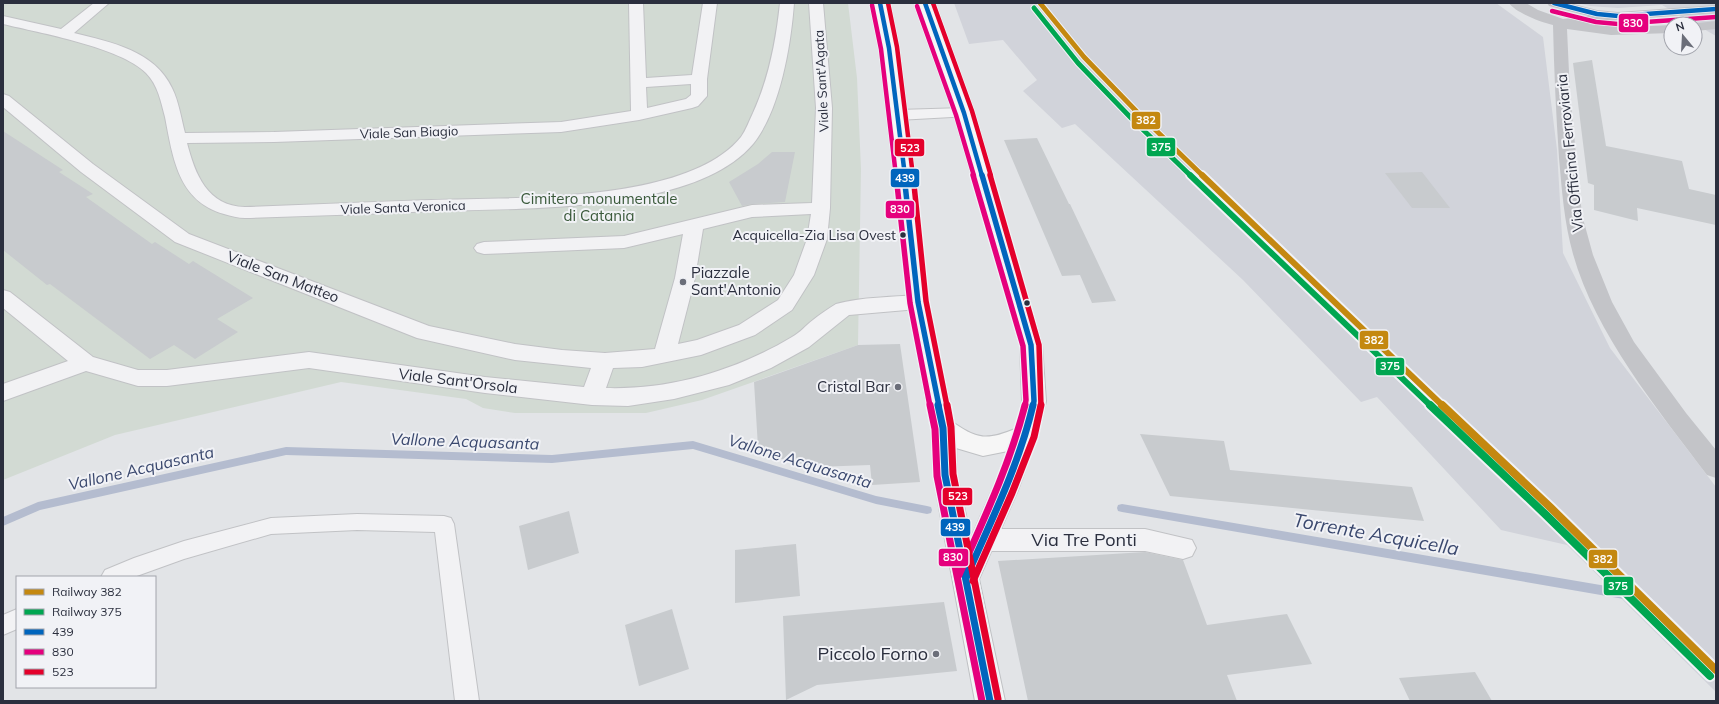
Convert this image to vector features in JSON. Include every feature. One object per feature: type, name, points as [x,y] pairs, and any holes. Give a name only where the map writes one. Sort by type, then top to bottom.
[{"type":"main road","points":[[880,3],[889,48],[898,115],[918,302],[943,428],[945,475],[990,701]]},
{"type":"main road","points":[[925,3],[964,113],[1031,345],[1034,401],[1026,435],[966,578]]},
{"type":"main road","points":[[1554,3],[1597,14],[1620,16],[1716,9]]},
{"type":"main road","points":[[1521,7],[1560,31],[1663,29]]},
{"type":"main road","points":[[1560,31],[1620,16],[1647,30]]},
{"type":"main road","points":[[1703,26],[1716,25]]},
{"type":"main road","name":"Via Officina Ferroviaria","points":[[1560,31],[1562,94],[1573,215],[1583,255],[1602,302],[1626,346],[1678,419],[1716,468]]},
{"type":"main road","points":[[943,428],[969,445],[986,447],[1005,444],[1026,435]]},
{"type":"street","points":[[64,34],[102,3]]},
{"type":"street","points":[[636,3],[639,115]]},
{"type":"street","name":"Viale San Biagio","points":[[179,138],[532,129],[589,124],[692,103],[699,96],[699,79],[710,3]]},
{"type":"street","name":"Viale Santa Veronica","points":[[3,20],[64,34],[127,54],[150,68],[160,78],[166,89],[179,138],[183,165],[192,184],[201,196],[221,208],[237,212],[563,201],[630,193],[673,183],[697,175],[728,158],[747,140],[769,96],[782,49],[787,3]]},
{"type":"street","name":"Viale Sant'Agata","points":[[664,355],[700,347],[747,330],[785,305],[804,274],[816,239],[821,208],[824,108],[816,3]]},
{"type":"street","points":[[639,83],[699,79]]},
{"type":"street","name":"Viale San Matteo","points":[[3,98],[87,168],[182,238],[426,333],[516,352],[562,358],[605,361],[642,359],[664,355]]},
{"type":"street","points":[[898,115],[964,113]]},
{"type":"street","points":[[484,248],[624,242],[752,211],[821,208]]},
{"type":"street","points":[[664,355],[685,278],[694,225]]},
{"type":"street","name":"Viale Sant'Orsola","points":[[5,301],[85,363],[138,378],[167,378],[309,360],[485,385],[592,396],[628,397],[674,390],[721,379],[763,362],[801,342],[843,310],[860,306],[918,302]]},
{"type":"street","points":[[592,396],[605,361]]},
{"type":"street","points":[[3,393],[85,363]]},
{"type":"street","name":"Via Tre Ponti","points":[[983,540],[1144,540],[1183,548]]},
{"type":"lane","points":[[114,576],[141,564],[271,526],[357,522],[444,524],[467,701]]},
{"type":"lane","points":[[3,625],[16,619]]},
{"type":"shaded area","points":[[954,3],[1496,3],[1543,37],[1557,150],[1563,253],[1610,348],[1716,487],[1716,692],[1567,545],[1501,530],[1377,397],[1361,402],[1243,280],[1075,124],[1062,128],[1023,91],[1037,80],[1003,40],[969,44]]},
{"type":"shaded area","points":[[1577,3],[1716,3],[1716,36],[1703,29],[1703,16],[1681,16],[1662,5],[1618,8],[1590,6]]},
{"type":"green space","name":"Cimitero monumentale di Catania","points":[[3,3],[848,3],[857,78],[861,169],[858,345],[702,400],[646,413],[515,413],[483,408],[466,399],[341,382],[115,435],[3,480]]},
{"type":"building","points":[[1592,60],[1606,146],[1682,161],[1689,189],[1716,195],[1716,225],[1637,208],[1638,221],[1594,210],[1594,185],[1588,183],[1573,63]]},
{"type":"building","points":[[3,131],[63,170],[59,172],[93,194],[86,197],[152,244],[155,242],[189,264],[193,261],[253,298],[217,319],[238,332],[195,359],[174,345],[150,359],[50,284],[47,285],[3,250]]},
{"type":"building","points":[[1037,138],[1116,301],[1092,303],[1080,275],[1062,276],[1004,140]]},
{"type":"building","points":[[772,152],[795,152],[785,202],[742,206],[729,182],[758,164]]},
{"type":"building","points":[[1422,172],[1450,208],[1412,208],[1385,173]]},
{"type":"building","points":[[900,344],[920,482],[872,485],[870,465],[816,467],[774,457],[773,449],[758,447],[754,382],[858,345]]},
{"type":"building","points":[[1140,434],[1224,441],[1230,470],[1412,487],[1424,521],[1170,496]]},
{"type":"building","points":[[569,511],[579,553],[528,570],[519,526]]},
{"type":"building","points":[[796,544],[800,596],[735,603],[735,550]]},
{"type":"building","points":[[1145,552],[1183,560],[1207,625],[1287,614],[1312,664],[1227,675],[1237,701],[1028,701],[998,561]]},
{"type":"building","points":[[944,602],[957,671],[817,685],[786,700],[783,616]]},
{"type":"building","points":[[672,609],[689,669],[639,686],[625,625]]},
{"type":"building","points":[[1475,672],[1492,701],[1410,701],[1399,678]]},
{"type":"waterway","name":"Vallone Acquasanta","points":[[3,522],[38,506],[286,451],[552,459],[693,445],[876,500],[927,510]]},
{"type":"waterway","name":"Torrente Acquicella","points":[[1122,508],[1624,594]]},
{"type":"rail line","name":"382","points":[[1040,3],[1084,57],[1139,114],[1247,219],[1551,508],[1716,670]]},
{"type":"rail line","name":"375","points":[[1034,8],[1078,63],[1133,120],[1241,225],[1545,514],[1710,676]]},
{"type":"transit line","name":"439","points":[[880,3],[889,48],[898,115],[918,302],[943,428],[945,475],[990,701]]},
{"type":"transit line","name":"523","points":[[888,3],[897,47],[906,114],[926,301],[951,427],[953,474],[998,699]]},
{"type":"transit line","name":"439","points":[[925,3],[964,113],[1031,345],[1034,401],[1026,435],[1005,490],[966,578]]},
{"type":"transit line","name":"523","points":[[933,3],[972,111],[1039,345],[1042,401],[1034,437],[1012,493],[973,581]]},
{"type":"transit line","name":"439","points":[[1554,3],[1597,14],[1618,16],[1716,9]]},
{"type":"transit line","name":"830","points":[[872,5],[881,49],[890,116],[910,303],[935,429],[937,476],[982,701]]},
{"type":"transit line","name":"830","points":[[917,6],[956,115],[1023,346],[1026,400],[1018,433],[998,487],[959,575]]},
{"type":"transit line","name":"830","points":[[1552,11],[1596,22],[1618,24],[1716,17]]},
{"type":"place","name":"Acquicella-Zia Lisa Ovest","points":[[903,235]]},
{"type":"place","name":"Piazzale Sant'Antonio","points":[[683,282]]},
{"type":"place","name":"Cristal Bar","points":[[898,387]]},
{"type":"place","name":"Piccolo Forno","points":[[936,654]]}]
